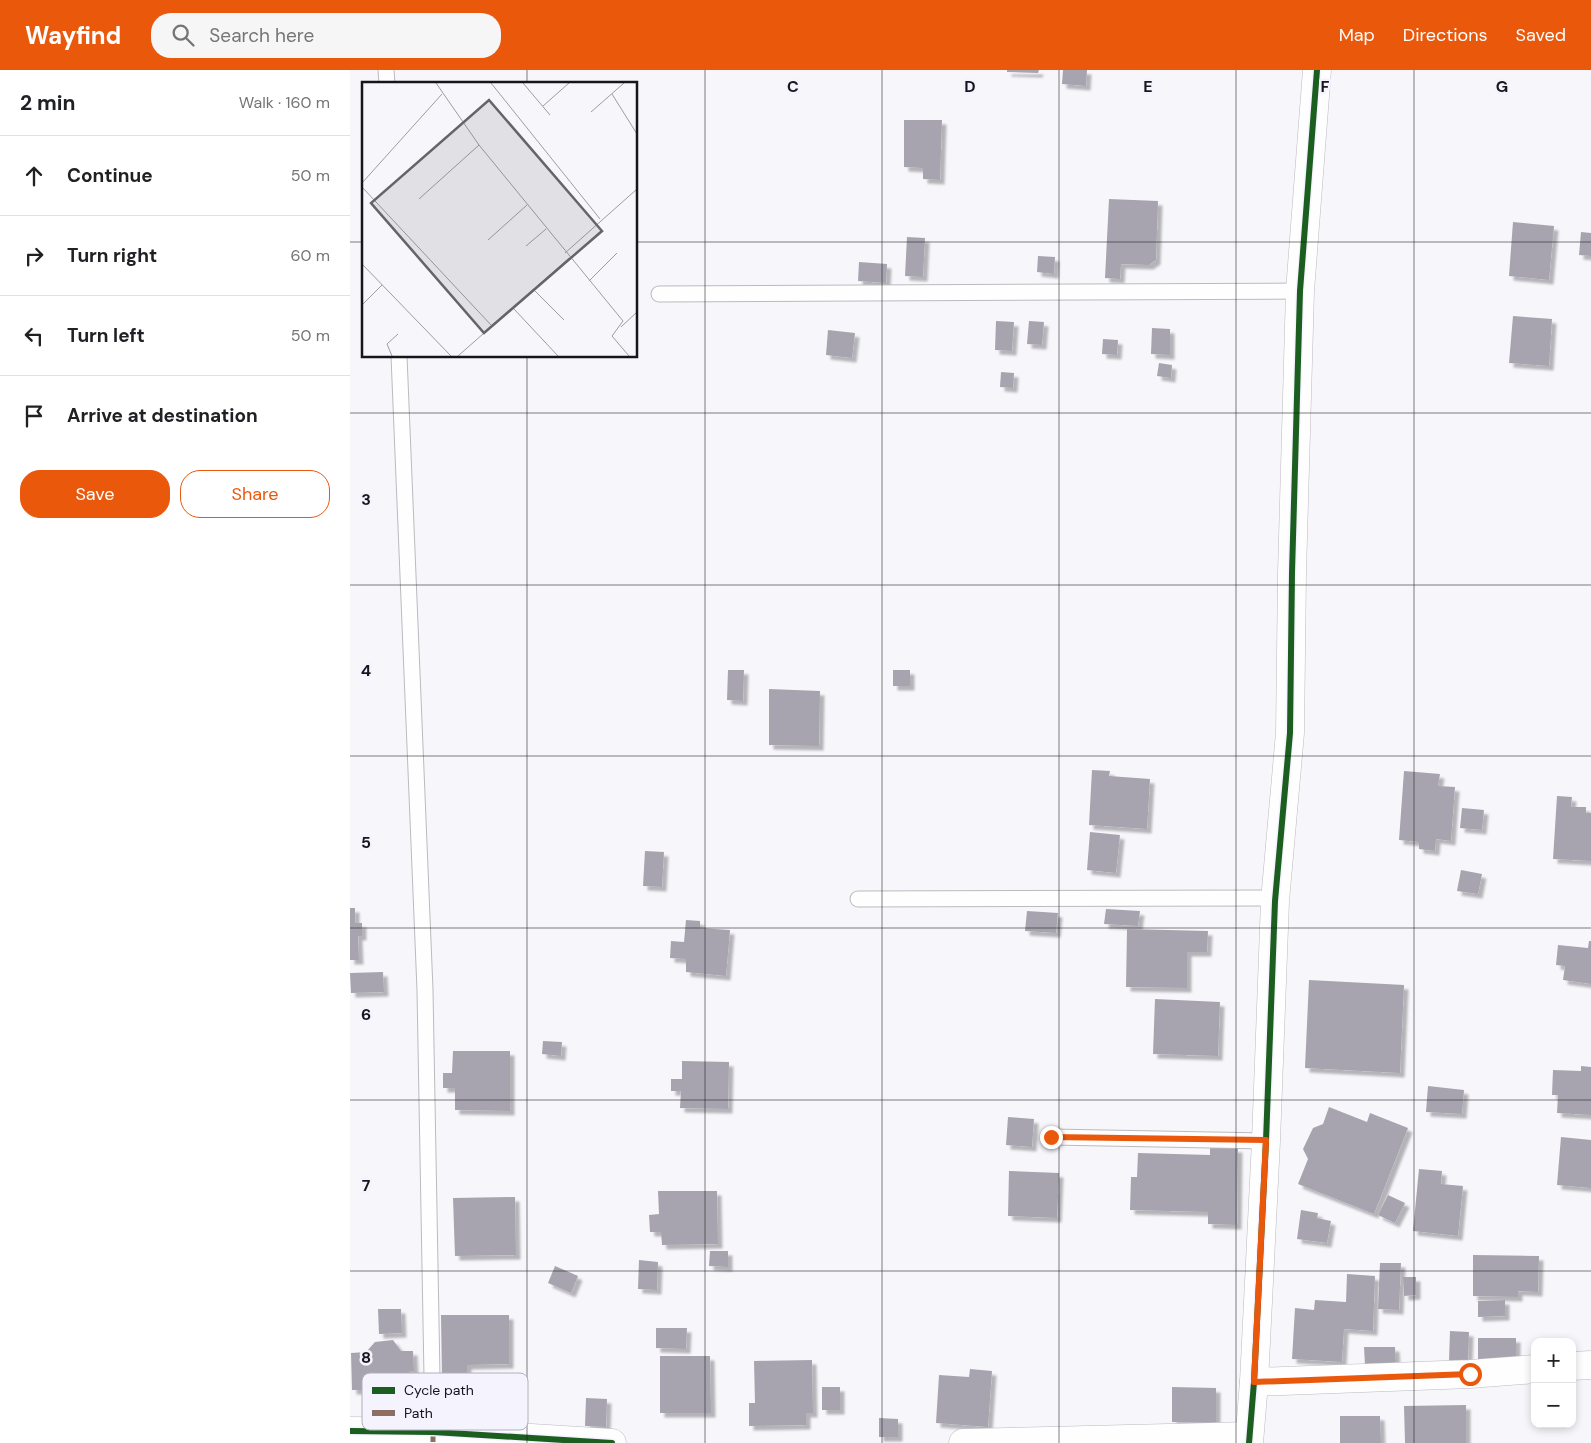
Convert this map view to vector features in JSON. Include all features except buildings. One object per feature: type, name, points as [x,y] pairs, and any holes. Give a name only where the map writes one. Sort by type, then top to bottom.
[{"type":"street","points":[[963,1443],[1249,1439],[1254,1382],[1276,898],[1290,733],[1292,554],[1300,291],[1317,70]]},
{"type":"street","points":[[1576,1366],[1591,1365]]},
{"type":"street","points":[[1254,1382],[1470,1374],[1531,1369]]},
{"type":"street","points":[[350,1431],[433,1432],[612,1443]]},
{"type":"lane","points":[[659,294],[1300,291]]},
{"type":"lane","points":[[399,358],[425,980],[432,1373]]},
{"type":"lane","points":[[858,899],[1276,898]]},
{"type":"lane","points":[[1051,1137],[1266,1140]]},
{"type":"marked path","points":[[433,1432],[433,1443]]},
{"type":"cycle path","points":[[1249,1443],[1254,1382],[1266,1141],[1275,901],[1290,733],[1292,573],[1300,291],[1317,70]]},
{"type":"cycle path","points":[[350,1431],[433,1432],[612,1443]]},
{"type":"route","points":[[1051,1137],[1266,1140],[1254,1382],[1470,1374]]}]
